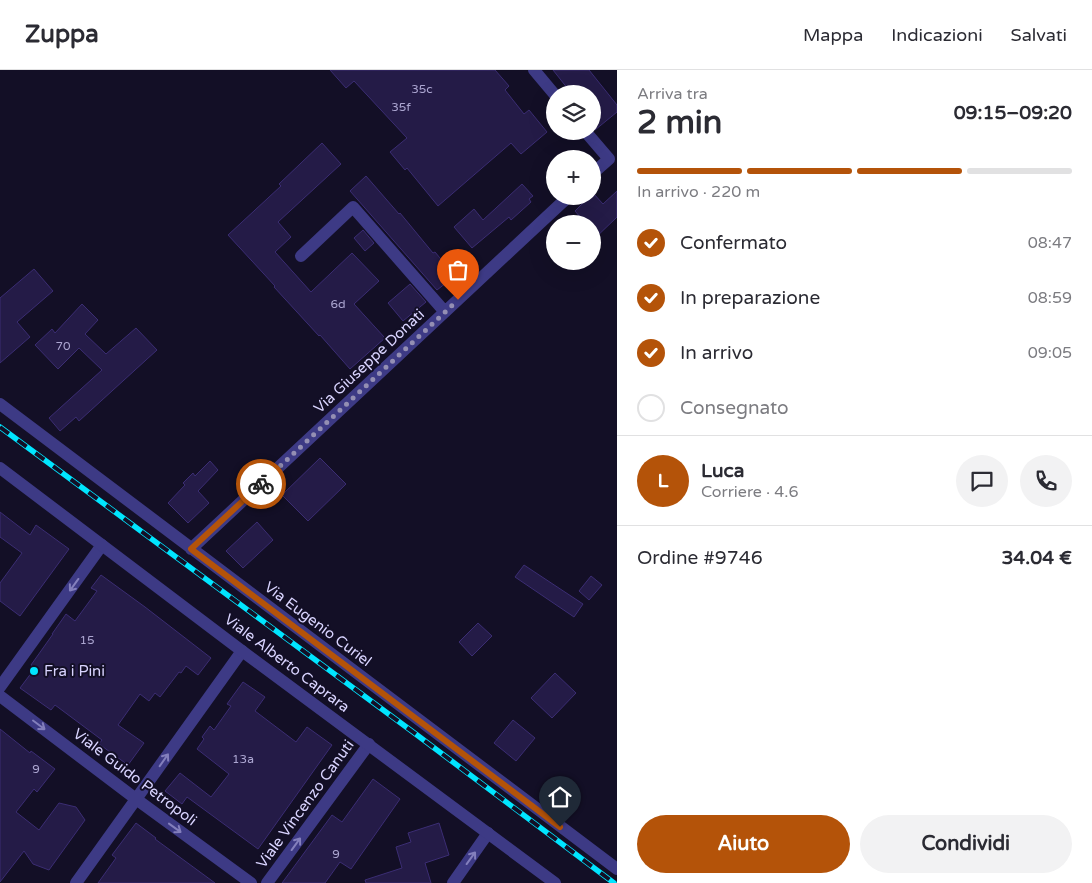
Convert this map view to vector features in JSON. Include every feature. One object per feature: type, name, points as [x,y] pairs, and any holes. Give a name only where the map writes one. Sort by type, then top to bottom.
[{"type":"street","points":[[534,70],[547,85]]},
{"type":"street","points":[[593,140],[609,159],[601,166]]},
{"type":"street","name":"Via Giuseppe Donati","points":[[191,549],[559,205]]},
{"type":"street","points":[[301,256],[353,207],[446,312]]},
{"type":"street","name":"Via Eugenio Curiel","points":[[0,404],[617,869]]},
{"type":"street","name":"Viale Alberto Caprara","points":[[0,468],[242,651],[555,883]]},
{"type":"street","points":[[0,687],[102,545]]},
{"type":"street","points":[[76,883],[242,651]]},
{"type":"street","name":"Viale Guido Petropoli","points":[[0,696],[251,883]]},
{"type":"street","name":"Viale Vincenzo Canuti","points":[[267,883],[368,744]]},
{"type":"street","points":[[453,883],[488,833]]},
{"type":"building","points":[[330,70],[495,70],[509,86],[505,90],[524,114],[529,110],[546,133],[521,154],[511,143],[438,206],[407,168],[405,170],[390,152],[407,138],[354,81],[346,88]]},
{"type":"building","points":[[553,70],[589,70],[601,85],[565,85]]},
{"type":"building","points":[[601,85],[617,105],[617,112],[601,125]]},
{"type":"building","points":[[322,143],[341,164],[278,222],[291,237],[275,252],[311,292],[352,253],[379,281],[354,304],[385,338],[350,369],[228,235],[281,186],[279,184]]},
{"type":"building","points":[[366,176],[455,276],[437,290],[350,191]]},
{"type":"building","points":[[522,184],[533,196],[529,199],[531,202],[511,220],[509,217],[472,248],[454,227],[474,209],[483,220]]},
{"type":"building","points":[[617,191],[617,217],[601,232],[601,215],[578,215],[575,211],[581,205],[601,205],[601,202],[603,204]]},
{"type":"building","points":[[363,230],[374,243],[365,251],[354,238]]},
{"type":"building","points":[[34,269],[53,291],[17,322],[30,337],[0,363],[0,298]]},
{"type":"building","points":[[410,284],[426,302],[403,321],[388,303]]},
{"type":"building","points":[[82,304],[98,320],[85,334],[106,354],[136,328],[157,350],[79,421],[76,417],[60,431],[49,418],[102,370],[79,348],[58,369],[35,345],[52,329],[55,333]]},
{"type":"building","points":[[320,458],[346,484],[308,521],[282,495]]},
{"type":"building","points":[[210,461],[218,470],[198,491],[209,503],[188,523],[168,503],[185,485],[183,483],[193,473],[195,476]]},
{"type":"building","points":[[0,512],[30,535],[36,525],[69,549],[20,616],[0,601],[0,583],[22,553],[0,537]]},
{"type":"building","points":[[257,522],[273,540],[243,568],[226,551]]},
{"type":"building","points":[[524,565],[583,604],[574,617],[515,577]]},
{"type":"building","points":[[101,575],[211,658],[198,675],[186,666],[181,673],[179,672],[160,697],[155,693],[149,701],[140,694],[118,725],[144,743],[128,765],[99,744],[102,740],[55,705],[51,710],[20,688],[35,668],[31,665],[66,614],[75,621],[97,591],[91,588]]},
{"type":"building","points":[[591,576],[602,585],[589,600],[579,591]]},
{"type":"building","points":[[478,623],[492,636],[472,656],[459,642]]},
{"type":"building","points":[[555,673],[576,693],[552,718],[531,698]]},
{"type":"building","points":[[243,682],[265,697],[255,711],[296,742],[307,727],[332,745],[258,849],[187,797],[182,804],[165,791],[180,773],[211,797],[229,774],[197,749],[204,739],[202,737],[210,726],[214,730],[231,706],[227,704]]},
{"type":"building","points":[[513,720],[535,738],[516,761],[494,743]]},
{"type":"building","points":[[0,729],[30,753],[31,751],[55,769],[37,792],[34,789],[16,812],[39,830],[59,803],[76,807],[85,820],[49,870],[33,864],[24,851],[0,882]]},
{"type":"building","points":[[373,779],[400,799],[351,869],[340,862],[325,883],[282,883],[332,815],[342,822]]},
{"type":"building","points":[[136,823],[215,883],[98,883],[116,858],[112,855]]},
{"type":"building","points":[[439,823],[449,855],[425,863],[431,883],[366,883],[365,880],[402,868],[396,847],[411,842],[408,833]]},
{"type":"railway","points":[[0,427],[614,883]]},
{"type":"way so far","points":[[261,484],[458,300]]},
{"type":"place","name":"Fra i Pini","points":[[34,671]]},
{"type":"route","points":[[261,484],[191,549],[560,827]]}]
